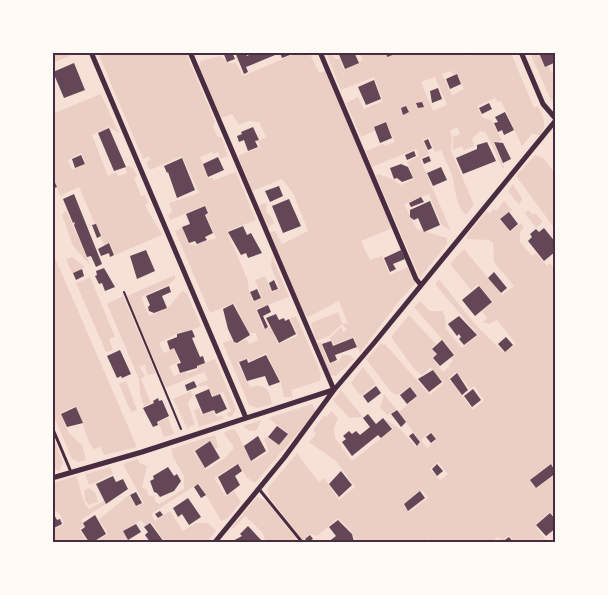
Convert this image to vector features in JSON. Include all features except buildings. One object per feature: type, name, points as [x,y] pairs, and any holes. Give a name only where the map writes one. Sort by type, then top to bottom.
[{"type":"street","points":[[91,52],[246,418]]},
{"type":"street","points":[[190,52],[334,390]]},
{"type":"street","points":[[320,52],[416,279],[421,285]]},
{"type":"street","points":[[215,542],[317,415],[334,390],[556,120],[544,104],[521,52]]},
{"type":"street","points":[[52,478],[334,390]]},
{"type":"lane","points":[[52,428],[72,472]]},
{"type":"lane","points":[[259,489],[302,542]]},
{"type":"path","points":[[124,292],[185,438]]},
{"type":"shaded area","points":[[57,52],[76,53],[53,63],[53,54]]},
{"type":"shaded area","points":[[309,52],[319,73],[326,71],[392,228],[361,241],[370,260],[382,256],[390,275],[408,267],[415,284],[399,301],[360,353],[354,337],[333,345],[330,338],[341,327],[343,332],[347,330],[342,324],[329,336],[316,341],[311,323],[338,312],[342,323],[348,324],[339,301],[308,317],[303,312],[270,232],[275,231],[282,244],[308,231],[293,193],[282,179],[252,191],[238,156],[260,147],[258,141],[266,137],[259,122],[249,121],[239,125],[232,114],[221,118],[199,66],[201,61],[220,56],[229,63],[236,63],[243,76],[297,53]]},
{"type":"shaded area","points":[[400,52],[467,53],[469,56],[477,53],[511,53],[534,108],[538,106],[544,120],[544,127],[540,135],[532,134],[522,146],[501,101],[498,102],[495,98],[477,106],[482,117],[492,121],[502,141],[493,142],[504,167],[503,169],[486,133],[480,131],[472,139],[474,146],[464,150],[462,146],[453,150],[453,137],[460,134],[457,127],[450,131],[452,137],[451,151],[474,205],[466,215],[459,206],[453,178],[441,150],[435,152],[429,137],[423,140],[429,154],[420,159],[451,231],[441,224],[429,194],[404,204],[417,229],[447,238],[447,244],[420,278],[376,176],[378,174],[392,179],[401,185],[414,179],[407,162],[419,156],[416,149],[372,167],[366,151],[395,142],[386,121],[373,127],[375,131],[361,137],[346,103],[358,97],[364,109],[383,101],[374,77],[341,90],[327,55],[331,54],[336,59],[340,59],[344,70],[363,60],[360,53],[385,53],[387,57]],"holes":[[[451,71],[453,75],[457,73],[464,89],[452,95],[442,74]],[[435,77],[447,105],[433,111],[421,82]]]},
{"type":"shaded area","points":[[98,53],[186,53],[215,122],[213,126],[217,136],[222,138],[228,156],[221,159],[218,152],[213,154],[212,152],[200,157],[208,178],[213,178],[214,180],[236,172],[256,220],[227,231],[248,281],[253,302],[262,298],[255,280],[265,276],[272,292],[280,289],[271,267],[272,256],[289,297],[256,309],[263,327],[265,329],[271,327],[278,344],[298,336],[290,318],[296,316],[321,373],[320,381],[291,390],[293,397],[284,397],[281,382],[266,353],[250,361],[248,358],[237,362],[250,387],[259,386],[266,388],[270,394],[272,404],[258,408],[249,405],[223,343],[231,340],[236,344],[247,339],[249,344],[258,340],[256,333],[249,333],[234,303],[210,313],[175,231],[182,228],[189,244],[195,245],[216,238],[206,215],[209,213],[205,205],[170,220],[168,216],[172,211],[169,203],[199,193],[182,156],[150,170],[146,162],[151,160],[149,156],[143,159]]},
{"type":"shaded area","points":[[530,53],[539,53],[545,67],[549,66],[551,72],[555,70],[555,102],[551,100]]},
{"type":"shaded area","points":[[101,94],[119,133],[109,127],[92,135],[108,176],[116,172],[118,176],[127,173],[125,167],[133,168],[137,176],[134,178],[141,196],[145,195],[148,203],[145,205],[162,235],[115,255],[110,243],[104,245],[79,187],[60,196],[53,176],[52,114]],"holes":[[[81,153],[86,164],[72,170],[68,160]]]},
{"type":"shaded area","points":[[535,155],[543,158],[555,173],[555,229],[516,176]]},
{"type":"shaded area","points":[[513,184],[522,199],[519,205],[508,191]]},
{"type":"shaded area","points":[[504,201],[512,210],[499,219],[510,232],[521,223],[524,228],[520,232],[520,242],[532,256],[536,253],[547,266],[550,263],[553,267],[555,266],[555,468],[551,463],[530,480],[536,489],[555,474],[555,518],[550,512],[535,525],[547,542],[515,542],[509,535],[502,541],[498,537],[490,542],[431,542],[428,539],[423,542],[357,542],[351,531],[338,518],[317,536],[310,534],[303,540],[270,498],[267,489],[298,452],[298,455],[319,482],[324,478],[339,500],[355,487],[336,461],[309,442],[316,434],[313,430],[324,416],[327,417],[331,411],[338,418],[334,428],[335,438],[352,461],[393,429],[384,418],[401,430],[416,447],[421,443],[399,412],[418,396],[410,386],[398,395],[392,393],[367,359],[381,343],[385,344],[430,395],[444,383],[431,367],[422,375],[414,369],[391,337],[409,315],[436,344],[431,348],[436,354],[432,358],[443,372],[450,366],[449,364],[453,361],[451,358],[455,354],[414,307],[420,301],[430,311],[442,311],[445,316],[446,329],[462,348],[478,335],[435,284],[439,279],[474,323],[504,353],[516,344],[497,320],[489,324],[482,322],[487,318],[482,311],[493,302],[478,284],[471,290],[450,264],[464,249],[502,295],[514,286],[494,262],[493,243],[489,240],[467,239],[467,235],[487,211],[490,214],[493,209],[496,211]],"holes":[[[456,372],[470,389],[474,386],[484,400],[473,410],[448,378]],[[430,432],[437,439],[427,448],[421,440]],[[438,462],[448,474],[440,480],[430,469]],[[422,490],[428,498],[409,512],[403,504]]]},
{"type":"shaded area","points":[[267,203],[266,212],[271,216],[274,223],[268,228],[259,207],[261,204]]},
{"type":"shaded area","points":[[66,210],[91,266],[73,246],[62,215]]},
{"type":"shaded area","points":[[528,210],[533,215],[535,213],[543,222],[536,228],[525,213]]},
{"type":"shaded area","points":[[52,251],[137,447],[104,455],[101,447],[93,449],[76,406],[60,413],[69,433],[82,445],[86,460],[78,462],[72,459],[53,414]]},
{"type":"shaded area","points":[[72,257],[85,267],[72,273],[66,259]]},
{"type":"shaded area","points":[[175,275],[175,279],[168,285],[141,297],[149,316],[168,308],[182,291],[187,293],[201,326],[184,333],[182,331],[159,343],[164,353],[174,349],[179,362],[169,366],[174,376],[185,372],[189,373],[198,369],[198,366],[215,359],[236,409],[232,416],[228,417],[226,414],[231,411],[223,392],[213,396],[207,385],[199,387],[198,384],[208,380],[204,372],[166,388],[127,296]]},
{"type":"shaded area","points":[[90,277],[115,337],[109,339],[113,350],[106,352],[76,283]]},
{"type":"shaded area","points":[[123,296],[156,373],[147,375],[145,365],[139,366],[145,376],[141,379],[151,403],[144,406],[140,394],[139,379],[107,304]]},
{"type":"shaded area","points":[[321,342],[329,364],[339,361],[342,355],[350,355],[354,359],[336,376],[330,375],[317,343]]},
{"type":"shaded area","points":[[363,367],[376,384],[361,396],[351,383]]},
{"type":"shaded area","points":[[126,381],[137,410],[131,412],[119,384]]},
{"type":"shaded area","points":[[341,390],[363,417],[349,418],[333,400]]},
{"type":"shaded area","points":[[191,391],[193,395],[188,403],[195,425],[189,427],[188,430],[173,399]]},
{"type":"shaded area","points":[[384,394],[396,409],[388,415],[380,408]]},
{"type":"shaded area","points":[[312,404],[316,412],[255,483],[247,478],[238,463],[214,478],[226,497],[234,491],[241,502],[228,518],[221,521],[199,483],[151,514],[155,521],[170,511],[183,531],[196,523],[208,523],[216,531],[207,542],[165,542],[151,522],[145,525],[141,520],[123,531],[131,542],[95,542],[108,534],[99,519],[129,495],[136,507],[144,503],[124,466],[125,463],[137,459],[140,463],[147,466],[142,487],[147,490],[148,495],[154,496],[155,501],[159,504],[184,489],[184,476],[173,457],[171,449],[214,435],[218,447],[215,449],[209,441],[193,451],[206,470],[225,458],[233,449],[233,446],[224,434],[226,431],[235,429],[252,462],[269,452],[264,439],[267,437],[279,445],[288,433],[268,418]]},
{"type":"shaded area","points":[[199,408],[202,415],[213,411],[217,417],[222,415],[224,419],[199,427],[194,410]]},
{"type":"shaded area","points":[[168,418],[174,434],[164,437],[158,422]]},
{"type":"shaded area","points":[[261,420],[257,430],[249,431],[243,426]]},
{"type":"shaded area","points":[[53,436],[63,463],[59,471],[53,468]]},
{"type":"shaded area","points":[[110,467],[113,474],[89,485],[85,474]]},
{"type":"shaded area","points":[[76,476],[86,506],[89,509],[104,501],[106,504],[81,520],[84,526],[79,529],[88,542],[53,542],[53,530],[64,524],[60,514],[53,509],[53,483]]},
{"type":"shaded area","points":[[89,488],[95,492],[98,502],[89,505],[85,500],[84,490]]},
{"type":"shaded area","points":[[257,497],[267,502],[299,542],[266,542],[262,532],[245,516],[233,529],[231,528]]}]
